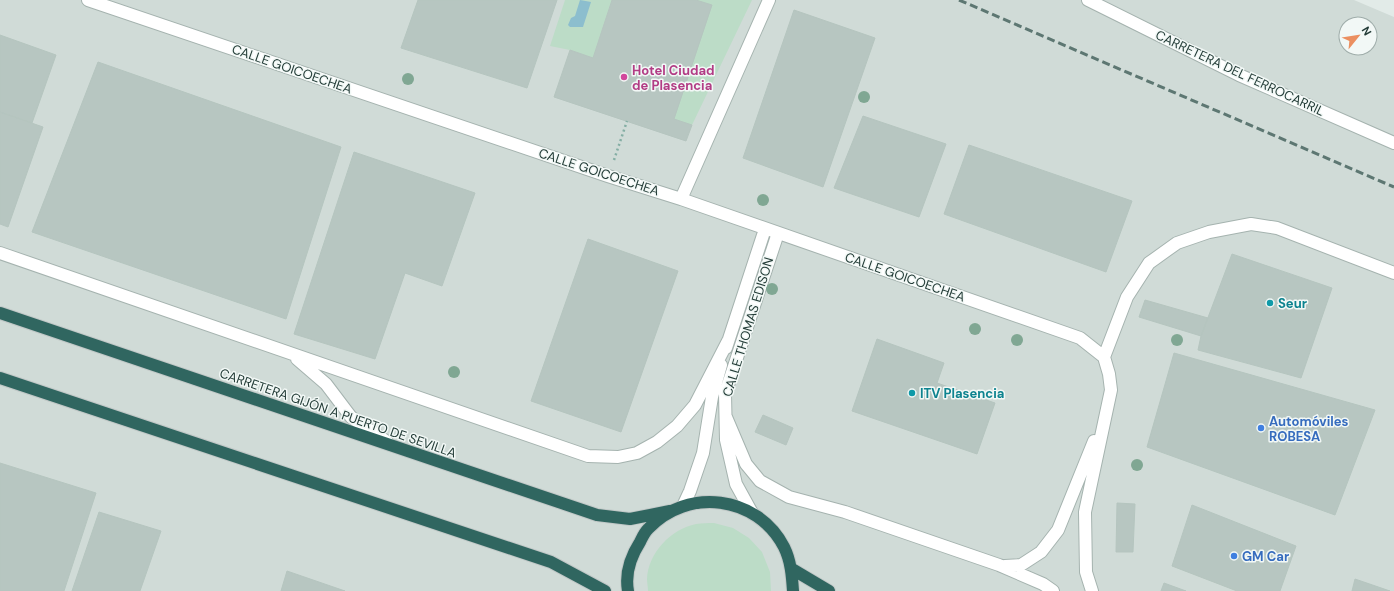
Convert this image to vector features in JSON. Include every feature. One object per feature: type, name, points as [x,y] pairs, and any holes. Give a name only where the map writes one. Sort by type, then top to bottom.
[{"type":"highway","name":"CARRETERA GIJÓN A PUERTO DE SEVILLA","points":[[0,313],[597,515],[630,518],[670,511]]},
{"type":"highway","points":[[0,378],[551,562],[605,591]]},
{"type":"highway","points":[[628,591],[627,582],[632,554],[647,529],[670,511],[683,506],[706,501],[730,504],[752,513],[771,528],[784,547],[792,569],[793,591]]},
{"type":"highway","points":[[792,569],[829,591]]},
{"type":"street","name":"CALLE GOICOECHEA","points":[[88,0],[608,176],[681,199],[1080,338],[1104,357]]},
{"type":"street","points":[[681,199],[769,0]]},
{"type":"street","name":"CARRETERA DEL FERROCARRIL","points":[[1088,0],[1239,75],[1394,142]]},
{"type":"street","points":[[1092,591],[1086,572],[1085,512],[1104,416],[1111,390],[1109,374],[1104,357],[1127,297],[1148,263],[1177,243],[1209,232],[1251,224],[1277,228],[1394,273]]},
{"type":"street","name":"CALLE THOMAS EDISON","points":[[683,506],[690,491],[703,453],[712,397],[728,341],[765,229]]},
{"type":"street","name":"CALLE THOMAS EDISON","points":[[752,513],[736,484],[726,440],[725,394],[778,233]]},
{"type":"street","points":[[0,253],[588,456],[618,457],[636,453],[657,442],[677,426],[695,405],[728,341]]},
{"type":"street","points":[[290,353],[326,384],[351,417],[391,445]]},
{"type":"street","points":[[1003,567],[1022,566],[1041,552],[1058,530],[1104,416]]},
{"type":"street","points":[[726,417],[746,464],[760,481],[789,497],[844,512],[1003,567],[1043,584],[1054,591]]},
{"type":"path","points":[[608,176],[628,121]]},
{"type":"shaded area","points":[[0,0],[1354,0],[1394,17],[1394,591],[0,591]]},
{"type":"green space","points":[[565,0],[612,0],[593,58],[570,50],[550,46]]},
{"type":"green space","points":[[696,0],[752,0],[692,125],[674,119]]},
{"type":"green space","points":[[714,523],[733,528],[749,538],[762,552],[770,572],[771,591],[648,591],[648,569],[656,551],[662,544],[678,531],[687,527],[698,524]]},
{"type":"water","points":[[580,0],[591,2],[583,27],[570,27],[568,25],[571,18],[575,16]]},
{"type":"building","points":[[418,0],[557,0],[527,88],[401,48]]},
{"type":"building","name":"Hotel Ciudad de Plasencia","points":[[612,0],[696,0],[712,5],[674,119],[692,125],[686,141],[554,97],[570,50],[593,58]]},
{"type":"building","points":[[794,10],[875,38],[823,187],[743,158]]},
{"type":"building","points":[[0,35],[56,55],[32,123],[0,112]]},
{"type":"building","points":[[98,62],[341,147],[286,319],[32,232]]},
{"type":"building","points":[[0,112],[43,127],[8,227],[0,224]]},
{"type":"building","points":[[863,116],[946,144],[919,217],[834,188]]},
{"type":"building","points":[[969,145],[1132,201],[1106,272],[944,214]]},
{"type":"building","points":[[354,152],[475,193],[442,286],[405,273],[375,359],[294,334]]},
{"type":"building","points":[[588,239],[678,271],[621,432],[531,401]]},
{"type":"building","name":"Seur","points":[[1232,254],[1332,288],[1301,378],[1198,350],[1201,336]]},
{"type":"building","points":[[1145,300],[1208,318],[1201,336],[1139,317]]},
{"type":"building","name":"ITV Plasencia","points":[[877,339],[944,363],[937,383],[995,403],[977,454],[852,411]]},
{"type":"building","name":"Automóviles ROBESA","points":[[1174,353],[1375,410],[1335,515],[1147,447]]},
{"type":"building","points":[[763,415],[793,428],[786,445],[755,432]]},
{"type":"building","points":[[0,463],[96,493],[64,591],[0,591]]},
{"type":"building","points":[[1117,503],[1135,504],[1133,552],[1116,552]]},
{"type":"building","name":"GM Car","points":[[1192,505],[1296,546],[1280,591],[1237,591],[1172,566]]},
{"type":"building","points":[[99,512],[161,531],[140,591],[72,591]]},
{"type":"building","points":[[287,571],[345,591],[281,591]]},
{"type":"building","points":[[1355,579],[1390,591],[1352,591]]},
{"type":"building","points":[[1164,583],[1186,591],[1161,591]]},
{"type":"railway","points":[[959,0],[1394,187]]},
{"type":"place","name":"Hotel Ciudad de Plasencia","points":[[624,77]]},
{"type":"place","name":"Seur","points":[[1270,303]]},
{"type":"place","name":"ITV Plasencia","points":[[912,393]]},
{"type":"place","name":"Automóviles ROBESA","points":[[1261,428]]},
{"type":"place","name":"GM Car","points":[[1234,556]]}]
